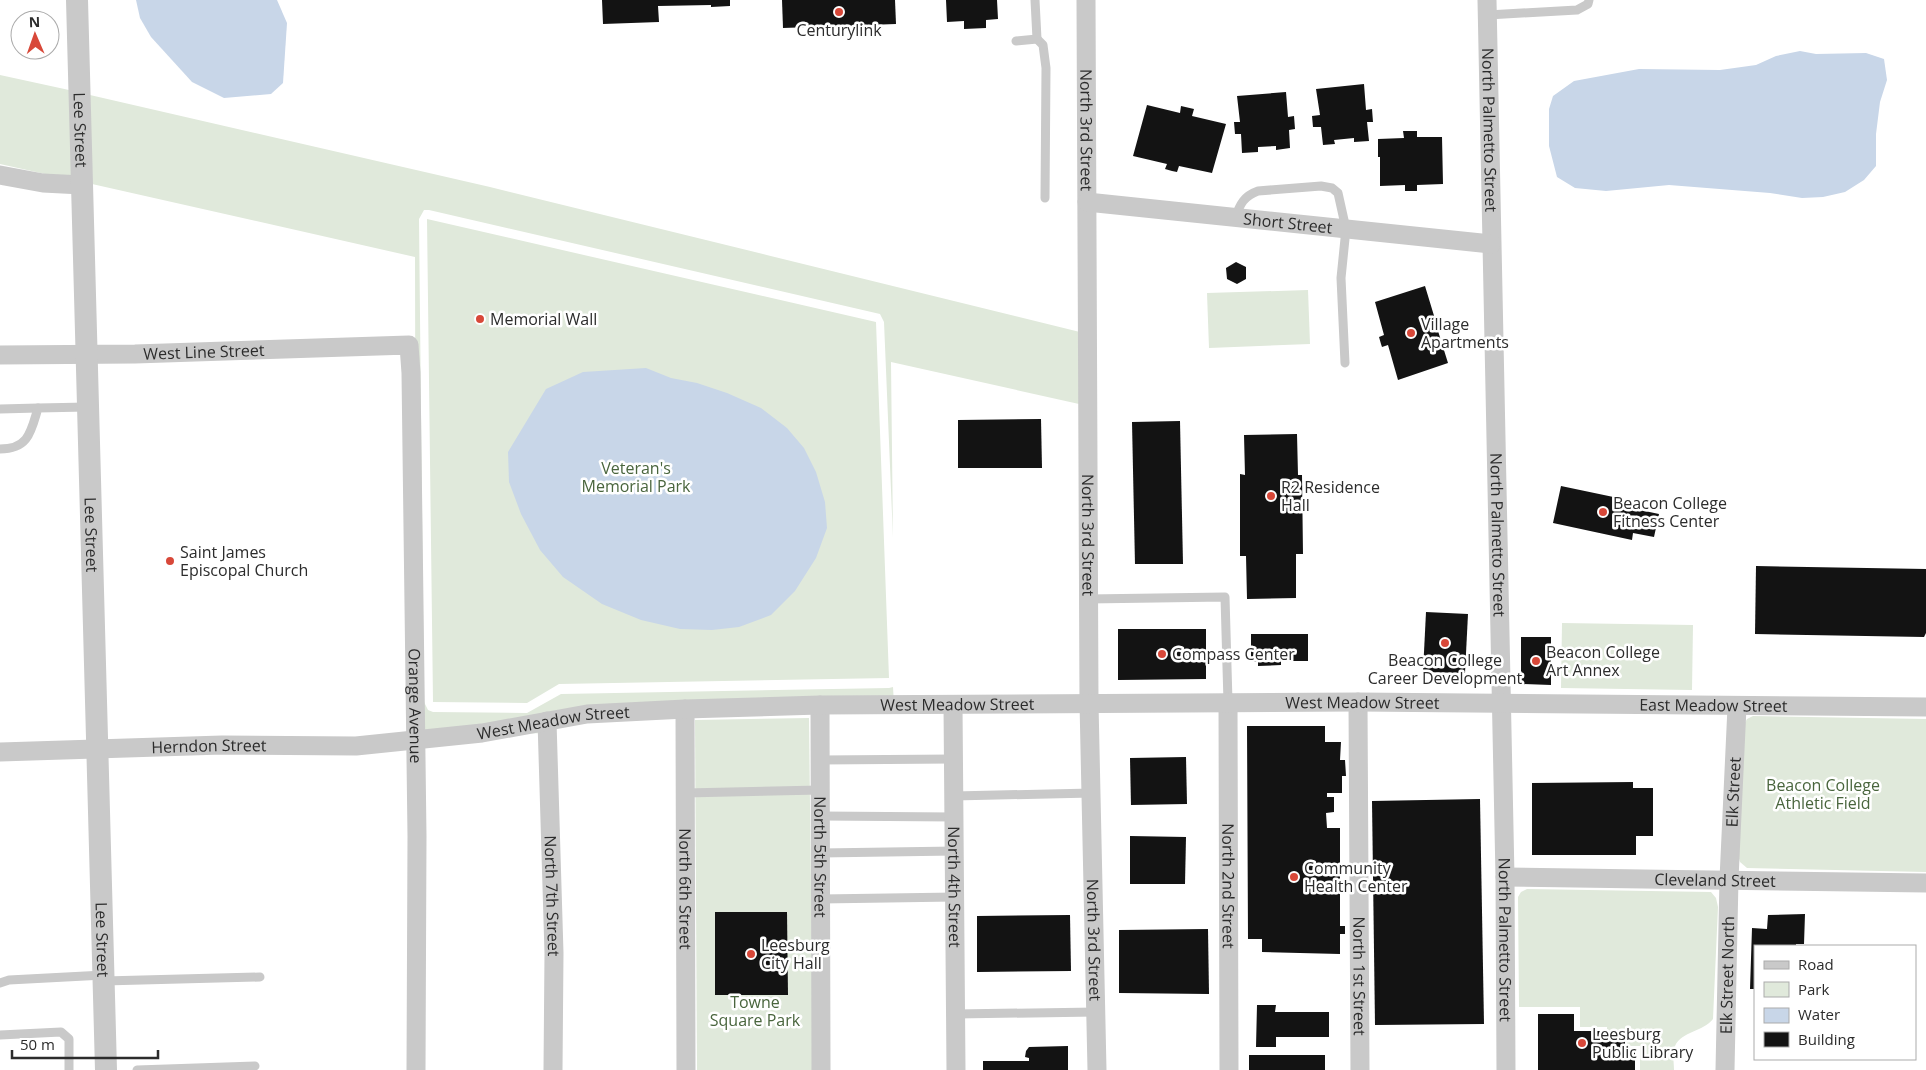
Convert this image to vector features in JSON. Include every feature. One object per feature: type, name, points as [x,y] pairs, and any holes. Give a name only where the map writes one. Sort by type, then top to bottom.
[{"type":"street","name":"Lee Street","points":[[77,0],[106,1070]]},
{"type":"street","name":"North 3rd Street","points":[[1086,0],[1089,703],[1098,1070]]},
{"type":"street","name":"North Palmetto Street","points":[[1488,7],[1491,244],[1505,878],[1506,1070]]},
{"type":"street","points":[[0,175],[42,183],[82,186]]},
{"type":"street","name":"Short Street","points":[[1086,202],[1491,244]]},
{"type":"street","name":"West Line Street","points":[[0,355],[86,355],[407,345]]},
{"type":"street","name":"Orange Avenue","points":[[407,345],[409,345],[411,383],[416,741],[416,1070]]},
{"type":"street","name":"West Meadow Street","points":[[416,741],[482,733],[588,714],[684,709],[820,705],[1228,702],[1501,704]]},
{"type":"street","name":"North 2nd Street","points":[[1228,702],[1229,1070]]},
{"type":"street","name":"North 1st Street","points":[[1358,702],[1360,1070]]},
{"type":"street","name":"East Meadow Street","points":[[1501,704],[1926,707]]},
{"type":"street","name":"North 5th Street","points":[[820,705],[821,1070]]},
{"type":"street","name":"North 4th Street","points":[[953,705],[956,1070]]},
{"type":"street","name":"Elk Street","points":[[1729,879],[1737,707]]},
{"type":"street","name":"North 6th Street","points":[[684,709],[686,1070]]},
{"type":"street","name":"North 7th Street","points":[[547,721],[554,953],[553,1070]]},
{"type":"street","name":"Herndon Street","points":[[0,752],[222,745],[356,746],[416,741]]},
{"type":"street","name":"Cleveland Street","points":[[1505,878],[1729,879],[1926,883]]},
{"type":"street","name":"Elk Street North","points":[[1725,1070],[1729,879]]},
{"type":"lane","points":[[1035,0],[1037,39],[1043,45],[1046,68],[1045,198]]},
{"type":"lane","points":[[1488,7],[1577,10],[1588,4],[1589,0]]},
{"type":"lane","points":[[1016,42],[1037,39]]},
{"type":"lane","points":[[1235,218],[1240,203],[1258,191],[1321,186],[1332,188],[1338,193],[1346,229],[1341,278],[1345,363]]},
{"type":"lane","points":[[0,409],[88,407]]},
{"type":"lane","points":[[0,450],[13,448],[25,441],[29,436],[38,408]]},
{"type":"lane","points":[[1088,598],[1225,597],[1228,702]]},
{"type":"lane","points":[[821,760],[953,759]]},
{"type":"lane","points":[[685,793],[820,790]]},
{"type":"lane","points":[[954,796],[1092,793]]},
{"type":"lane","points":[[821,816],[954,817]]},
{"type":"lane","points":[[821,852],[955,851]]},
{"type":"lane","points":[[820,899],[955,897]]},
{"type":"lane","points":[[0,982],[9,980],[104,978],[260,977]]},
{"type":"lane","points":[[956,1014],[1096,1012]]},
{"type":"lane","points":[[0,1034],[61,1032],[69,1039],[69,1070]]},
{"type":"lane","points":[[137,1070],[255,1066]]},
{"type":"green space","points":[[0,75],[69,90],[72,180],[0,164]]},
{"type":"green space","points":[[90,95],[490,187],[1088,334],[1088,406],[891,362],[893,538],[884,322],[880,314],[424,210],[419,219],[424,702],[428,710],[433,712],[527,713],[561,694],[893,687],[894,704],[570,714],[547,733],[416,736],[415,257],[92,184]]},
{"type":"green space","name":"Veteran's Memorial Park","points":[[427,219],[876,322],[889,678],[559,684],[527,703],[433,702]]},
{"type":"green space","points":[[1308,290],[1310,344],[1209,348],[1207,293]]},
{"type":"green space","points":[[1562,623],[1693,625],[1692,690],[1561,688]]},
{"type":"green space","name":"Beacon College Athletic Field","points":[[1753,716],[1926,719],[1926,872],[1747,868],[1740,862],[1738,855],[1743,726],[1747,719]]},
{"type":"green space","name":"Towne Square Park","points":[[809,718],[813,1070],[697,1070],[695,720]]},
{"type":"green space","points":[[1527,889],[1711,892],[1716,898],[1718,907],[1713,1019],[1704,1027],[1687,1034],[1678,1041],[1674,1051],[1674,1070],[1640,1070],[1640,1046],[1627,1046],[1627,1035],[1607,1035],[1607,1027],[1580,1027],[1580,1007],[1519,1007],[1518,897],[1521,892]]},
{"type":"water","points":[[136,0],[277,0],[287,23],[283,83],[271,94],[224,98],[192,82],[151,37],[140,18]]},
{"type":"water","points":[[1800,51],[1816,54],[1866,53],[1884,59],[1887,80],[1880,102],[1876,134],[1876,166],[1864,180],[1845,192],[1823,197],[1802,198],[1770,193],[1669,185],[1606,191],[1575,188],[1557,177],[1549,146],[1549,109],[1553,96],[1574,81],[1639,69],[1720,70],[1756,65],[1776,56]]},
{"type":"water","points":[[646,368],[671,378],[697,383],[727,393],[761,408],[787,428],[804,448],[816,472],[825,502],[827,528],[816,558],[795,591],[771,615],[739,627],[712,630],[680,629],[641,620],[602,604],[563,577],[540,550],[521,514],[509,482],[508,452],[546,389],[583,372]]},
{"type":"building","points":[[602,0],[730,0],[730,6],[658,6],[659,22],[603,24]]},
{"type":"building","name":"Centurylink","points":[[782,0],[895,0],[896,24],[783,28]]},
{"type":"building","points":[[946,0],[997,0],[998,19],[986,20],[986,28],[964,29],[964,21],[947,22]]},
{"type":"building","points":[[1364,84],[1366,110],[1372,109],[1373,122],[1367,122],[1369,141],[1354,142],[1354,138],[1334,140],[1335,144],[1323,145],[1321,127],[1313,127],[1312,116],[1320,115],[1316,89]]},
{"type":"building","points":[[1286,92],[1288,117],[1294,116],[1295,129],[1289,130],[1290,148],[1276,150],[1276,146],[1258,147],[1258,152],[1242,153],[1241,134],[1235,134],[1234,122],[1240,122],[1237,96]]},
{"type":"building","points":[[1147,105],[1180,113],[1181,106],[1194,109],[1192,116],[1226,124],[1212,173],[1179,166],[1177,172],[1172,171],[1165,169],[1167,164],[1133,156]]},
{"type":"building","points":[[1403,131],[1417,131],[1417,137],[1442,137],[1443,184],[1417,185],[1417,191],[1405,191],[1405,185],[1380,186],[1378,139],[1404,138]]},
{"type":"building","points":[[1236,262],[1246,267],[1246,279],[1237,284],[1227,279],[1226,268]]},
{"type":"building","name":"Village Apartments","points":[[1425,286],[1435,319],[1441,317],[1445,329],[1438,331],[1448,363],[1398,380],[1388,345],[1382,347],[1381,344],[1379,337],[1384,335],[1375,302]]},
{"type":"building","points":[[1041,419],[1042,468],[958,468],[958,420]]},
{"type":"building","points":[[1180,421],[1183,564],[1135,564],[1132,422]]},
{"type":"building","name":"R2 Residence Hall","points":[[1297,434],[1298,475],[1302,475],[1303,554],[1296,554],[1296,598],[1247,599],[1246,556],[1240,556],[1240,474],[1245,475],[1244,435]]},
{"type":"building","name":"Beacon College Fitness Center","points":[[1561,486],[1642,503],[1640,510],[1659,514],[1654,537],[1633,533],[1632,540],[1553,523]]},
{"type":"building","points":[[1756,566],[1926,569],[1926,633],[1924,637],[1755,634]]},
{"type":"building","name":"Beacon College Career Development","points":[[1426,612],[1468,614],[1465,673],[1423,672]]},
{"type":"building","name":"Compass Center","points":[[1118,629],[1206,629],[1206,679],[1118,680]]},
{"type":"building","points":[[1251,634],[1308,634],[1308,661],[1281,661],[1281,665],[1258,666],[1258,661],[1251,662]]},
{"type":"building","name":"Beacon College Art Annex","points":[[1521,637],[1551,637],[1551,685],[1521,684]]},
{"type":"building","name":"Community Health Center","points":[[1247,726],[1325,726],[1325,742],[1341,742],[1340,760],[1345,760],[1346,776],[1342,776],[1342,793],[1327,793],[1327,797],[1334,797],[1334,812],[1326,813],[1327,828],[1340,828],[1340,926],[1345,926],[1345,934],[1340,934],[1340,954],[1262,952],[1262,939],[1248,939]]},
{"type":"building","points":[[1186,757],[1187,804],[1131,805],[1130,758]]},
{"type":"building","points":[[1633,782],[1633,788],[1653,788],[1653,836],[1636,836],[1636,855],[1532,855],[1532,783]]},
{"type":"building","points":[[1480,799],[1484,1024],[1375,1025],[1372,801]]},
{"type":"building","points":[[1130,836],[1186,837],[1185,884],[1130,884]]},
{"type":"building","name":"Leesburg City Hall","points":[[715,912],[787,912],[788,995],[715,995]]},
{"type":"building","points":[[1805,914],[1804,944],[1754,945],[1754,989],[1750,989],[1752,928],[1767,929],[1768,915]]},
{"type":"building","points":[[1070,915],[1071,971],[977,972],[977,916]]},
{"type":"building","points":[[1208,929],[1209,994],[1119,993],[1119,930]]},
{"type":"building","points":[[1257,1005],[1276,1005],[1275,1012],[1329,1012],[1329,1037],[1276,1037],[1276,1047],[1256,1047]]},
{"type":"building","name":"Leesburg Public Library","points":[[1538,1014],[1574,1014],[1574,1031],[1603,1031],[1603,1037],[1625,1036],[1625,1049],[1635,1049],[1635,1070],[1538,1070]]},
{"type":"building","points":[[1068,1046],[1068,1070],[983,1070],[983,1061],[1029,1061],[1029,1058],[1025,1057],[1029,1047]]},
{"type":"building","points":[[1249,1055],[1325,1055],[1325,1070],[1249,1070]]},
{"type":"place","name":"Centurylink","points":[[839,12]]},
{"type":"place","name":"Memorial Wall","points":[[480,319]]},
{"type":"place","name":"Village Apartments","points":[[1411,333]]},
{"type":"place","name":"R2 Residence Hall","points":[[1271,496]]},
{"type":"place","name":"Beacon College Fitness Center","points":[[1603,512]]},
{"type":"place","name":"Saint James Episcopal Church","points":[[170,561]]},
{"type":"place","name":"Beacon College Career Development","points":[[1445,643]]},
{"type":"place","name":"Compass Center","points":[[1162,654]]},
{"type":"place","name":"Beacon College Art Annex","points":[[1536,661]]},
{"type":"place","name":"Community Health Center","points":[[1294,877]]},
{"type":"place","name":"Leesburg City Hall","points":[[751,954]]},
{"type":"place","name":"Leesburg Public Library","points":[[1582,1043]]}]
